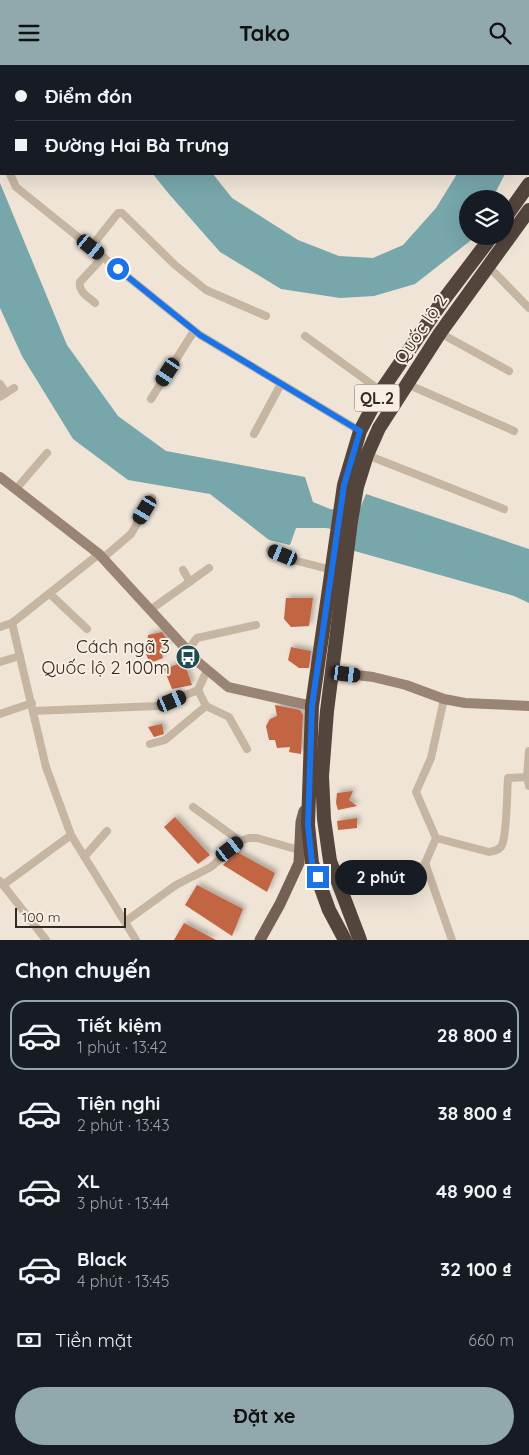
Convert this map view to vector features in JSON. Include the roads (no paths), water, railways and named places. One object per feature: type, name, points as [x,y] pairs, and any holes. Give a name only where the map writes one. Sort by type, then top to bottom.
[{"type":"highway","points":[[514,205],[528,185]]},
{"type":"highway","name":"Quốc lộ 2","points":[[337,567],[351,521],[357,487],[367,455],[379,428],[440,333],[487,266],[529,211]]},
{"type":"highway","name":"Quốc lộ 2","points":[[337,567],[344,485],[360,431],[382,391],[442,302],[486,245]]},
{"type":"highway","name":"QL.2","points":[[337,567],[333,672],[327,711],[322,776],[324,819],[330,861],[360,940]]},
{"type":"highway","name":"QL.2","points":[[337,567],[312,706],[306,863],[345,940]]},
{"type":"main road","points":[[306,863],[299,850],[301,822],[310,787]]},
{"type":"main road","points":[[306,863],[330,861]]},
{"type":"main road","points":[[260,940],[306,863]]},
{"type":"street","points":[[10,175],[16,187],[194,331],[360,431]]},
{"type":"street","points":[[91,247],[118,213],[122,213],[175,265],[206,290],[266,315]]},
{"type":"street","points":[[96,303],[81,291],[79,285],[103,257]]},
{"type":"street","points":[[477,257],[529,308]]},
{"type":"street","points":[[151,399],[194,331]]},
{"type":"street","points":[[440,333],[509,371]]},
{"type":"street","points":[[305,336],[382,391]]},
{"type":"street","points":[[0,384],[3,395],[14,388]]},
{"type":"street","points":[[254,434],[281,384]]},
{"type":"street","points":[[407,384],[514,431]]},
{"type":"street","points":[[16,489],[47,453]]},
{"type":"street","points":[[367,455],[504,509]]},
{"type":"street","points":[[2,480],[101,556],[187,651],[228,687],[312,706]]},
{"type":"street","points":[[0,627],[12,623],[131,534],[152,498]]},
{"type":"street","points":[[270,550],[296,561],[337,567]]},
{"type":"street","points":[[150,610],[209,569]]},
{"type":"street","points":[[183,570],[190,582]]},
{"type":"street","points":[[50,593],[87,629]]},
{"type":"street","points":[[12,623],[46,767],[71,835],[126,921],[132,938]]},
{"type":"street","points":[[187,651],[197,638],[256,625]]},
{"type":"street","points":[[0,662],[20,656]]},
{"type":"street","points":[[0,714],[33,707],[158,706],[198,690],[208,670]]},
{"type":"street","points":[[333,672],[373,677],[398,683],[444,699],[465,703],[529,706]]},
{"type":"street","points":[[198,690],[206,706],[229,717],[247,749]]},
{"type":"street","points":[[337,883],[424,866],[436,838],[416,792],[431,758],[444,699]]},
{"type":"street","points":[[150,744],[165,740],[206,706]]},
{"type":"street","points":[[529,751],[527,777],[529,786]]},
{"type":"street","points":[[436,838],[489,852],[498,850],[502,845],[505,830],[508,777],[527,777]]},
{"type":"street","points":[[193,807],[240,841]]},
{"type":"street","points":[[85,856],[107,831]]},
{"type":"street","points":[[46,940],[2,883],[71,835]]},
{"type":"street","points":[[126,921],[176,885],[211,867],[240,841],[257,838],[299,850]]},
{"type":"street","points":[[425,863],[452,940]]},
{"type":"water","points":[[154,175],[214,175],[232,198],[298,240],[339,256],[373,258],[403,245],[436,208],[456,175],[504,175],[497,190],[459,190],[459,245],[465,245],[415,284],[374,296],[340,298],[281,289],[220,252]]},
{"type":"water","points":[[0,183],[67,345],[118,416],[166,451],[305,477],[313,502],[330,509],[358,513],[366,494],[529,549],[529,603],[514,596],[351,550],[353,533],[326,528],[296,528],[290,545],[269,540],[210,494],[128,480],[73,439],[22,356],[0,308]]},
{"type":"place","name":"Cách ngã 3 Quốc lộ 2 100m","points":[[188,657]]}]
